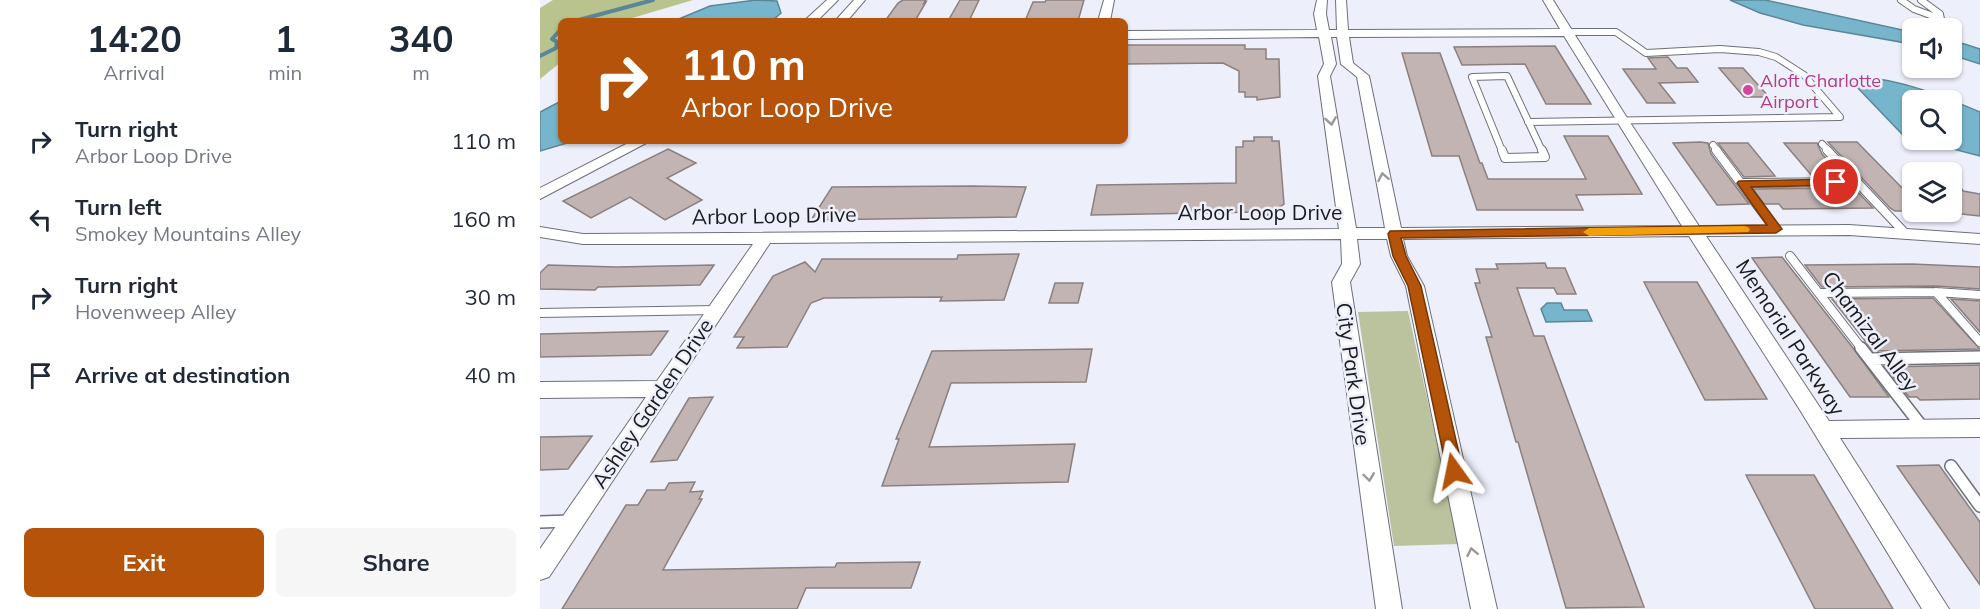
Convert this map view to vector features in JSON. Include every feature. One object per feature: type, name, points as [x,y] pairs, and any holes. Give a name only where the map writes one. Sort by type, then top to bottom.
[{"type":"street","points":[[813,18],[833,0]]},
{"type":"street","points":[[844,18],[860,0]]},
{"type":"street","points":[[1105,18],[1109,0]]},
{"type":"street","name":"City Park Drive","points":[[1322,0],[1320,14],[1330,64],[1324,76],[1351,264],[1341,282],[1389,609]]},
{"type":"street","points":[[1341,0],[1347,64],[1363,76],[1394,234],[1399,256],[1415,286],[1484,609]]},
{"type":"street","name":"Memorial Parkway","points":[[1548,0],[1622,121],[1695,230],[1936,609]]},
{"type":"street","points":[[1128,35],[1567,32]]},
{"type":"street","points":[[540,194],[637,144]]},
{"type":"street","name":"Arbor Loop Drive","points":[[540,232],[583,239],[1776,229],[1904,232],[1980,239]]},
{"type":"street","name":"Ashley Garden Drive","points":[[540,568],[765,237]]},
{"type":"street","points":[[540,390],[662,389]]},
{"type":"street","points":[[1823,430],[1980,428]]},
{"type":"lane","points":[[1900,0],[1914,9],[1941,19],[1940,14],[1921,0]]},
{"type":"lane","points":[[1528,122],[1840,117],[1792,65],[1779,57],[1741,50],[1646,52],[1633,48],[1623,35],[1616,32],[1567,32]]},
{"type":"lane","points":[[1507,76],[1528,122],[1545,158],[1505,158],[1472,77],[1507,76]]},
{"type":"lane","points":[[1822,144],[1904,232]]},
{"type":"lane","points":[[1713,145],[1776,229]]},
{"type":"lane","points":[[1743,183],[1857,182]]},
{"type":"lane","name":"Chamizal Alley","points":[[1790,256],[1821,293],[1923,428]]},
{"type":"lane","points":[[1936,292],[1980,342]]},
{"type":"lane","points":[[1821,293],[1936,292],[1980,295]]},
{"type":"lane","points":[[540,313],[716,310]]},
{"type":"lane","points":[[1871,358],[1980,357]]},
{"type":"lane","points":[[1951,466],[1980,506]]},
{"type":"lane","points":[[540,522],[572,521]]},
{"type":"green space","points":[[553,0],[693,0],[632,18],[558,18],[558,64],[540,79],[540,8]]},
{"type":"green space","points":[[1408,311],[1459,544],[1394,546],[1358,312]]},
{"type":"water","points":[[756,0],[777,1],[781,13],[775,18],[681,18],[710,6]]},
{"type":"water","points":[[1730,0],[1765,0],[1902,30],[1902,42],[1803,25],[1760,13]]},
{"type":"water","points":[[1962,43],[1980,49],[1980,64],[1962,58]]},
{"type":"water","points":[[1862,77],[1892,81],[1922,90],[1902,90],[1902,134],[1853,83]]},
{"type":"water","points":[[558,103],[558,144],[564,144],[540,151],[540,112]]},
{"type":"water","points":[[1962,104],[1980,112],[1980,156],[1957,150],[1962,150]]},
{"type":"water","points":[[1547,303],[1561,303],[1564,310],[1587,310],[1592,321],[1546,322],[1541,309]]},
{"type":"building","points":[[903,0],[926,0],[917,18],[887,18]]},
{"type":"building","points":[[960,0],[979,0],[970,18],[950,18]]},
{"type":"building","points":[[1046,0],[1084,0],[1079,18],[1026,18],[1033,2],[1045,2]]},
{"type":"building","points":[[1128,45],[1245,45],[1245,49],[1266,49],[1266,59],[1279,59],[1280,97],[1257,100],[1257,97],[1245,97],[1245,92],[1239,92],[1239,71],[1223,63],[1128,64]]},
{"type":"building","points":[[1555,46],[1591,104],[1546,104],[1525,64],[1462,65],[1454,47]]},
{"type":"building","points":[[1402,53],[1440,53],[1488,179],[1586,179],[1564,136],[1608,136],[1642,194],[1576,195],[1583,210],[1477,210],[1459,156],[1432,156]]},
{"type":"building","points":[[1668,57],[1677,68],[1687,68],[1698,82],[1659,83],[1675,103],[1647,103],[1623,69],[1656,69],[1648,58]]},
{"type":"building","points":[[1719,68],[1743,68],[1769,97],[1744,97]]},
{"type":"building","points":[[1254,137],[1272,137],[1272,141],[1279,141],[1284,204],[1266,216],[1259,212],[1091,215],[1097,185],[1236,183],[1236,147],[1243,147],[1243,141],[1254,141]]},
{"type":"building","points":[[1828,142],[1857,142],[1902,188],[1902,211],[1890,208]]},
{"type":"building","points":[[1673,143],[1708,143],[1711,154],[1749,204],[1717,205]]},
{"type":"building","points":[[1718,143],[1748,143],[1775,176],[1744,177]]},
{"type":"building","points":[[1784,143],[1817,143],[1822,154],[1842,176],[1812,176]]},
{"type":"building","points":[[668,149],[696,163],[667,178],[702,200],[665,220],[630,197],[591,218],[563,201]]},
{"type":"building","points":[[832,187],[1026,187],[1016,217],[811,220]]},
{"type":"building","points":[[1854,188],[1873,208],[1783,209],[1779,204],[1764,204],[1753,189]]},
{"type":"building","points":[[1962,189],[1980,194],[1980,216],[1962,214]]},
{"type":"building","points":[[1019,254],[1004,300],[940,301],[942,297],[824,298],[811,303],[787,347],[737,348],[744,337],[734,337],[773,276],[805,262],[815,272],[822,259],[957,259],[958,255]]},
{"type":"building","points":[[1782,257],[1889,397],[1850,397],[1752,258]]},
{"type":"building","points":[[1545,263],[1547,268],[1565,268],[1576,294],[1557,294],[1554,288],[1517,288],[1534,336],[1544,336],[1644,607],[1566,608],[1518,442],[1516,442],[1486,337],[1492,337],[1475,283],[1480,283],[1476,269],[1498,269],[1496,264]]},
{"type":"building","points":[[1912,264],[1980,267],[1980,289],[1936,286],[1822,287],[1805,265]]},
{"type":"building","points":[[548,265],[616,267],[714,265],[700,285],[598,287],[595,290],[540,289],[540,273]]},
{"type":"building","points":[[1644,282],[1697,282],[1767,399],[1705,400]]},
{"type":"building","points":[[1055,283],[1083,283],[1078,303],[1049,303]]},
{"type":"building","points":[[1933,298],[1980,349],[1873,351],[1832,299]]},
{"type":"building","points":[[1951,299],[1980,301],[1980,332]]},
{"type":"building","points":[[668,331],[651,355],[540,357],[540,334]]},
{"type":"building","points":[[1092,349],[1086,382],[951,383],[929,447],[1075,444],[1068,482],[882,486],[899,439],[896,439],[932,351]]},
{"type":"building","points":[[1980,365],[1980,399],[1920,400],[1917,397],[1909,397],[1885,367]]},
{"type":"building","points":[[713,397],[677,460],[651,462],[689,398]]},
{"type":"building","points":[[592,436],[568,469],[540,470],[540,437]]},
{"type":"building","points":[[1939,465],[1980,522],[1980,585],[1897,466]]},
{"type":"building","points":[[1746,475],[1814,475],[1893,609],[1815,609]]},
{"type":"building","points":[[695,482],[690,492],[703,491],[699,499],[702,499],[663,570],[835,567],[837,563],[920,562],[911,588],[806,588],[797,609],[562,609],[626,505],[638,505],[647,490],[665,490],[669,483]]},
{"type":"waterway","points":[[586,18],[653,0]]},
{"type":"waterway","points":[[540,56],[556,48],[557,42],[552,39],[558,32]]},
{"type":"slow traffic","points":[[1589,232],[1744,230]]},
{"type":"place","name":"Aloft Charlotte Airport","points":[[1748,90]]},
{"type":"route","points":[[1454,471],[1415,286],[1399,256],[1394,234],[1776,229],[1743,183],[1836,182]]}]
